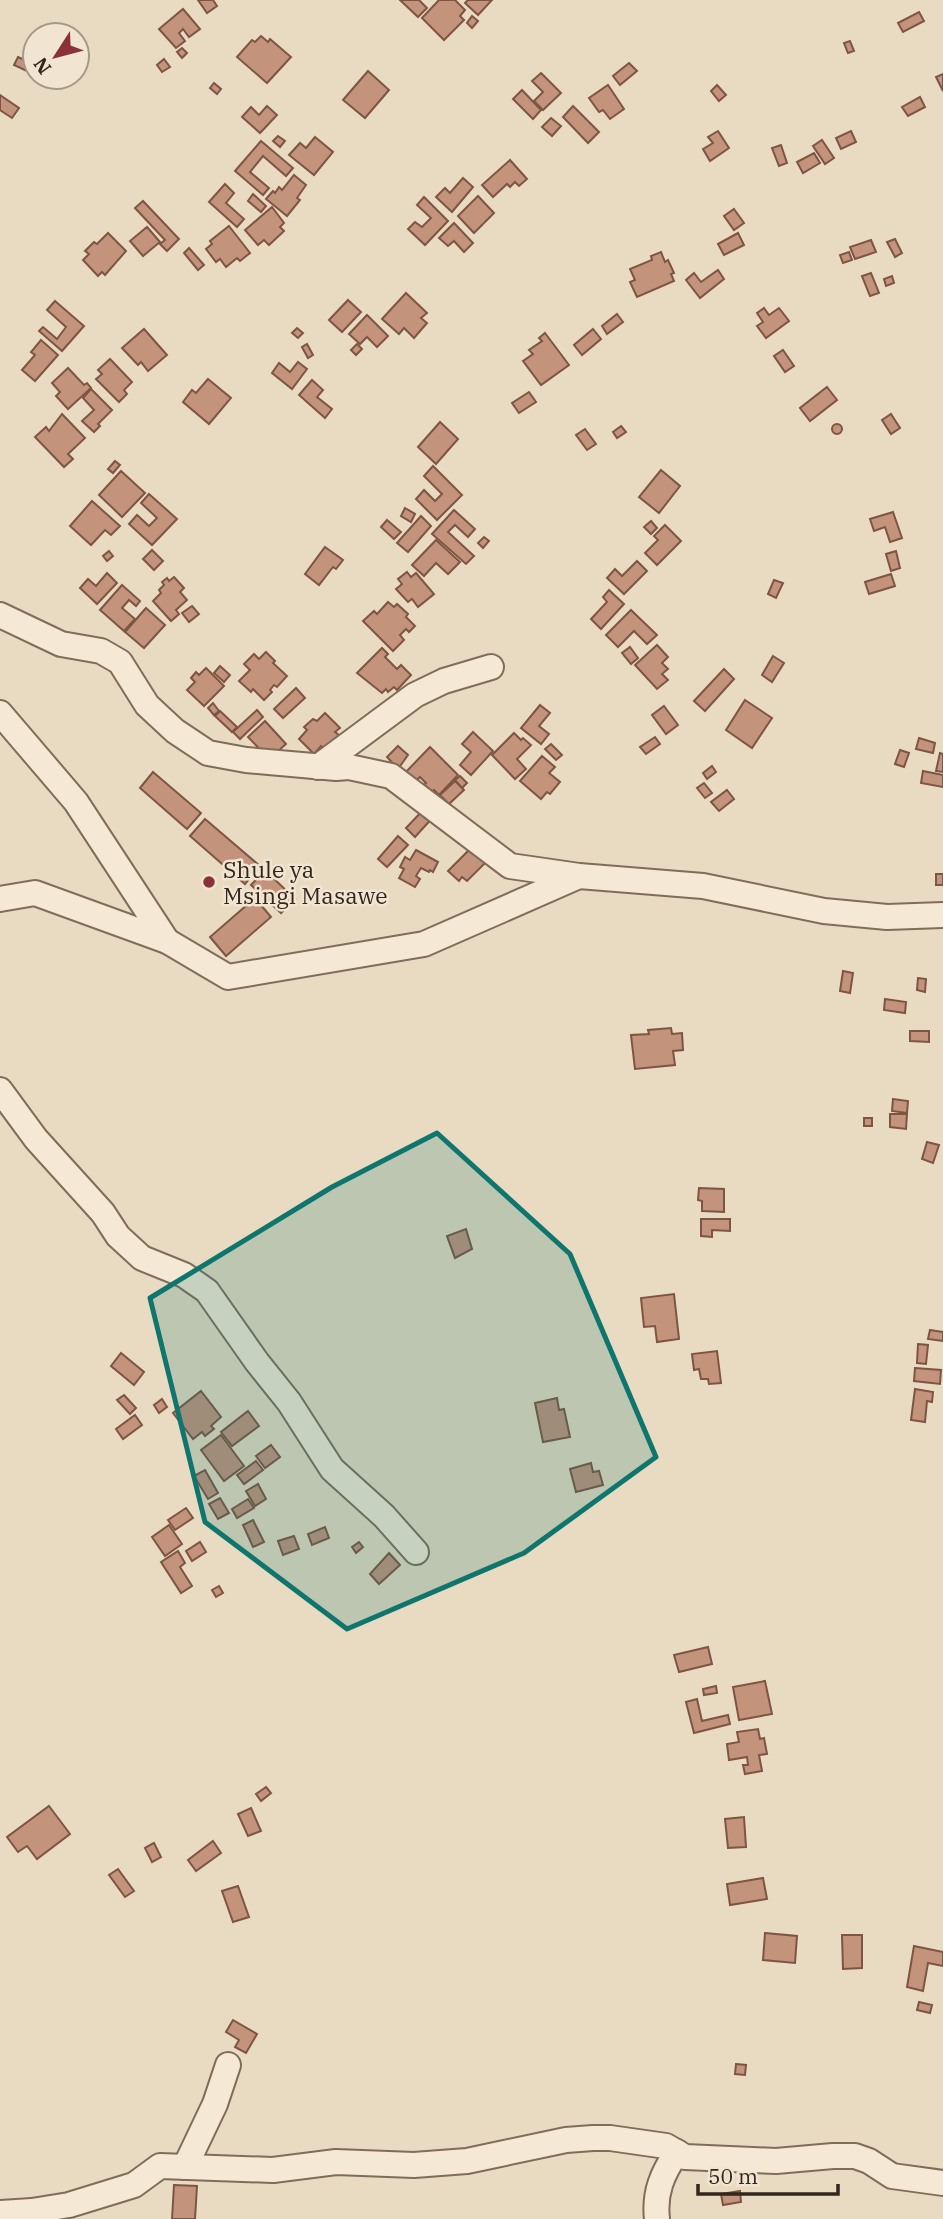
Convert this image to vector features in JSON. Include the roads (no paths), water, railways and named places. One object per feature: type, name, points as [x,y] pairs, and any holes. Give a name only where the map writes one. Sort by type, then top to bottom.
[{"type":"street","points":[[0,615],[61,644],[101,651],[120,662],[148,705],[174,731],[208,753],[318,767],[349,767],[391,776],[510,866],[579,876],[703,886],[824,911],[887,917],[943,915]]},
{"type":"street","points":[[318,767],[415,695],[444,681],[491,667]]},
{"type":"street","points":[[0,713],[76,802],[167,940]]},
{"type":"street","points":[[0,899],[35,893],[167,940],[228,977],[424,944],[579,876]]},
{"type":"street","points":[[0,1090],[36,1139],[103,1213],[118,1236],[142,1258],[184,1275],[207,1291],[289,1402],[332,1469],[384,1517],[416,1552]]},
{"type":"street","points":[[185,2167],[215,2104],[228,2065]]},
{"type":"street","points":[[0,2213],[69,2205],[134,2185],[160,2166],[273,2171],[336,2162],[414,2165],[467,2161],[566,2140],[593,2138],[666,2146],[685,2157],[776,2161],[833,2155],[855,2156],[869,2161],[892,2176],[943,2183]]},
{"type":"street","points":[[657,2219],[655,2204],[661,2176],[677,2152]]},
{"type":"place","name":"Shule ya Msingi Masawe","points":[[209,882]]}]
